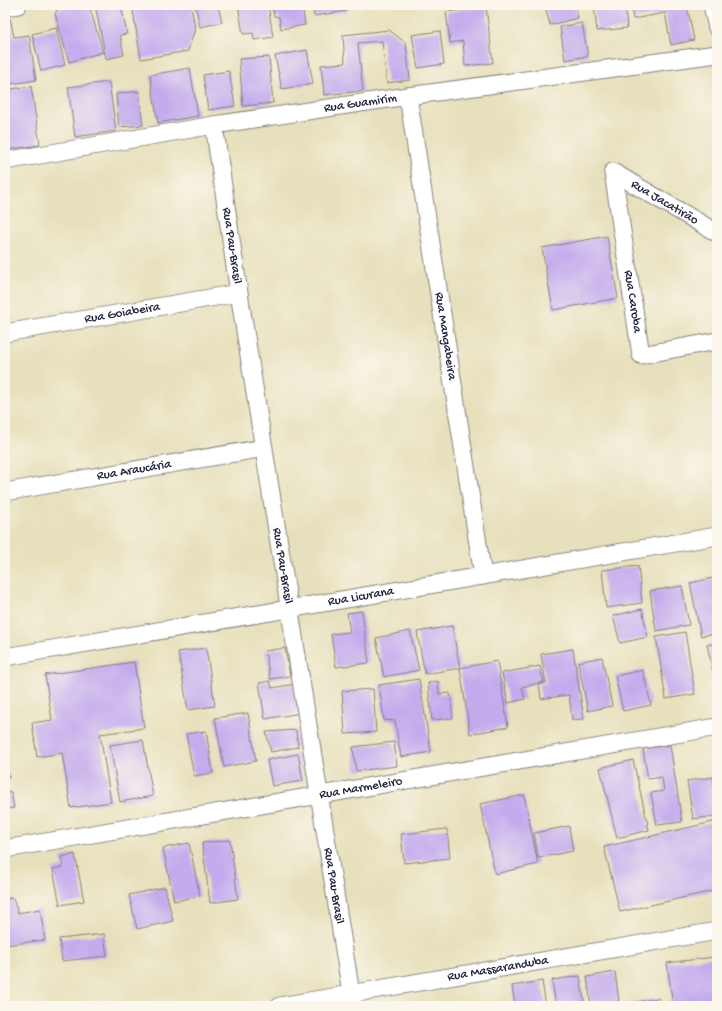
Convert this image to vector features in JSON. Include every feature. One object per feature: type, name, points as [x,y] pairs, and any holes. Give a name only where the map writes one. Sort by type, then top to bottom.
[{"type":"street","points":[[5,7],[18,5]]},
{"type":"street","points":[[712,5],[717,28]]},
{"type":"street","name":"Rua Guamirim","points":[[5,161],[214,125],[408,96],[717,54]]},
{"type":"street","name":"Rua Mangabeira","points":[[408,96],[483,576]]},
{"type":"street","name":"Rua Pau-Brasil","points":[[214,125],[239,293],[352,1000]]},
{"type":"street","name":"Rua Jacatirão","points":[[613,172],[717,233]]},
{"type":"street","name":"Rua Caroba","points":[[613,172],[641,355],[717,341]]},
{"type":"street","name":"Rua Goiabeira","points":[[5,333],[239,293]]},
{"type":"street","name":"Rua Araucária","points":[[5,492],[264,448]]},
{"type":"street","name":"Rua Licurana","points":[[5,657],[717,536]]},
{"type":"street","name":"Rua Marmeleiro","points":[[5,849],[717,727]]},
{"type":"street","name":"Rua Massaranduba","points":[[280,1006],[352,1000],[717,931]]},
{"type":"building","points":[[74,5],[89,5],[103,52],[69,62],[55,14],[57,10]]},
{"type":"building","points":[[95,5],[121,5],[127,34],[120,35],[124,55],[106,59]]},
{"type":"building","points":[[132,5],[191,5],[195,29],[188,51],[141,59]]},
{"type":"building","points":[[195,5],[218,5],[222,22],[200,27]]},
{"type":"building","points":[[238,5],[268,5],[273,37],[254,40],[253,33],[243,34]]},
{"type":"building","points":[[272,5],[302,5],[305,25],[281,29],[279,17],[274,16]]},
{"type":"building","points":[[312,5],[346,5],[347,11],[314,16]]},
{"type":"building","points":[[545,5],[575,5],[578,18],[550,25]]},
{"type":"building","points":[[594,5],[625,5],[627,28],[597,31]]},
{"type":"building","points":[[631,5],[687,5],[694,40],[671,45],[665,13],[633,19]]},
{"type":"building","points":[[486,7],[493,63],[465,66],[463,41],[450,43],[446,12]]},
{"type":"building","points":[[10,18],[14,37],[29,35],[36,80],[5,85],[5,19]]},
{"type":"building","points":[[582,23],[588,56],[565,60],[560,27]]},
{"type":"building","points":[[56,28],[65,65],[41,71],[32,34]]},
{"type":"building","points":[[389,30],[406,43],[410,80],[387,83],[382,41],[358,43],[363,91],[324,95],[321,65],[345,63],[343,35]]},
{"type":"building","points":[[440,31],[444,64],[418,68],[412,35]]},
{"type":"building","points":[[307,50],[313,84],[282,89],[275,56]]},
{"type":"building","points":[[269,57],[273,103],[243,106],[239,59]]},
{"type":"building","points":[[190,68],[198,116],[158,123],[150,75]]},
{"type":"building","points":[[229,71],[235,106],[208,110],[203,75]]},
{"type":"building","points":[[109,82],[116,131],[75,137],[68,87]]},
{"type":"building","points":[[31,86],[40,145],[5,150],[5,90]]},
{"type":"building","points":[[139,91],[143,125],[119,127],[116,94]]},
{"type":"building","points":[[607,236],[618,298],[553,310],[542,248]]},
{"type":"building","points":[[638,566],[642,603],[606,608],[602,570]]},
{"type":"building","points":[[717,577],[717,633],[701,636],[690,583]]},
{"type":"building","points":[[682,586],[689,625],[656,631],[650,591]]},
{"type":"building","points":[[642,609],[648,637],[620,643],[613,616]]},
{"type":"building","points":[[362,611],[369,663],[336,667],[331,634],[350,632],[347,613]]},
{"type":"building","points":[[452,626],[460,668],[425,674],[417,632]]},
{"type":"building","points":[[410,631],[419,670],[384,677],[376,638]]},
{"type":"building","points":[[685,632],[695,694],[666,699],[656,637]]},
{"type":"building","points":[[717,643],[717,684],[716,684],[707,645]]},
{"type":"building","points":[[206,648],[215,706],[188,710],[178,652]]},
{"type":"building","points":[[285,648],[290,676],[270,679],[265,651]]},
{"type":"building","points":[[573,649],[584,719],[572,720],[569,695],[541,699],[539,684],[546,683],[541,654]]},
{"type":"building","points":[[602,657],[612,706],[588,711],[578,662]]},
{"type":"building","points":[[497,661],[508,727],[470,734],[460,668]]},
{"type":"building","points":[[134,662],[144,728],[100,734],[111,802],[71,808],[62,753],[37,757],[32,723],[52,720],[45,675]]},
{"type":"building","points":[[540,666],[544,682],[522,687],[525,699],[508,703],[502,673]]},
{"type":"building","points":[[643,670],[651,705],[623,711],[615,676]]},
{"type":"building","points":[[419,679],[431,752],[401,757],[395,721],[384,720],[379,685]]},
{"type":"building","points":[[270,681],[272,688],[296,684],[301,713],[265,719],[259,683]]},
{"type":"building","points":[[438,681],[439,694],[450,693],[453,718],[432,720],[428,683]]},
{"type":"building","points":[[373,689],[376,732],[345,734],[342,691]]},
{"type":"building","points":[[248,713],[256,761],[224,767],[215,718]]},
{"type":"building","points":[[296,730],[298,747],[271,752],[266,732]]},
{"type":"building","points":[[206,731],[213,773],[194,776],[186,734]]},
{"type":"building","points":[[143,740],[153,796],[120,802],[110,745]]},
{"type":"building","points":[[394,742],[397,766],[356,771],[353,747]]},
{"type":"building","points":[[670,745],[682,822],[657,825],[651,793],[664,791],[662,777],[648,779],[643,749]]},
{"type":"building","points":[[298,754],[303,781],[272,786],[267,760]]},
{"type":"building","points":[[633,760],[649,830],[617,838],[600,768]]},
{"type":"building","points":[[6,763],[9,778],[5,779],[5,764]]},
{"type":"building","points":[[713,777],[717,803],[717,816],[693,819],[687,781]]},
{"type":"building","points":[[11,792],[14,808],[5,809],[5,793]]},
{"type":"building","points":[[524,795],[538,864],[495,874],[480,804]]},
{"type":"building","points":[[717,821],[717,890],[620,912],[604,847]]},
{"type":"building","points":[[569,826],[573,851],[538,858],[534,833]]},
{"type":"building","points":[[447,829],[450,858],[404,863],[401,834]]},
{"type":"building","points":[[230,840],[238,899],[210,903],[202,843]]},
{"type":"building","points":[[189,843],[200,896],[174,901],[163,848]]},
{"type":"building","points":[[75,854],[84,901],[60,905],[53,869],[63,867],[61,857]]},
{"type":"building","points":[[165,887],[173,921],[137,929],[129,895]]},
{"type":"building","points":[[13,898],[18,913],[40,909],[45,940],[5,945],[5,899]]},
{"type":"building","points":[[104,934],[107,956],[62,961],[59,939]]},
{"type":"building","points":[[714,957],[717,979],[717,1006],[673,1006],[667,963]]},
{"type":"building","points":[[615,972],[619,1001],[591,1006],[587,977]]},
{"type":"building","points":[[580,976],[585,1006],[556,1006],[552,980]]},
{"type":"building","points":[[542,981],[546,1006],[515,1006],[512,986]]},
{"type":"building","points":[[658,998],[660,1006],[621,1006],[621,1005]]}]
